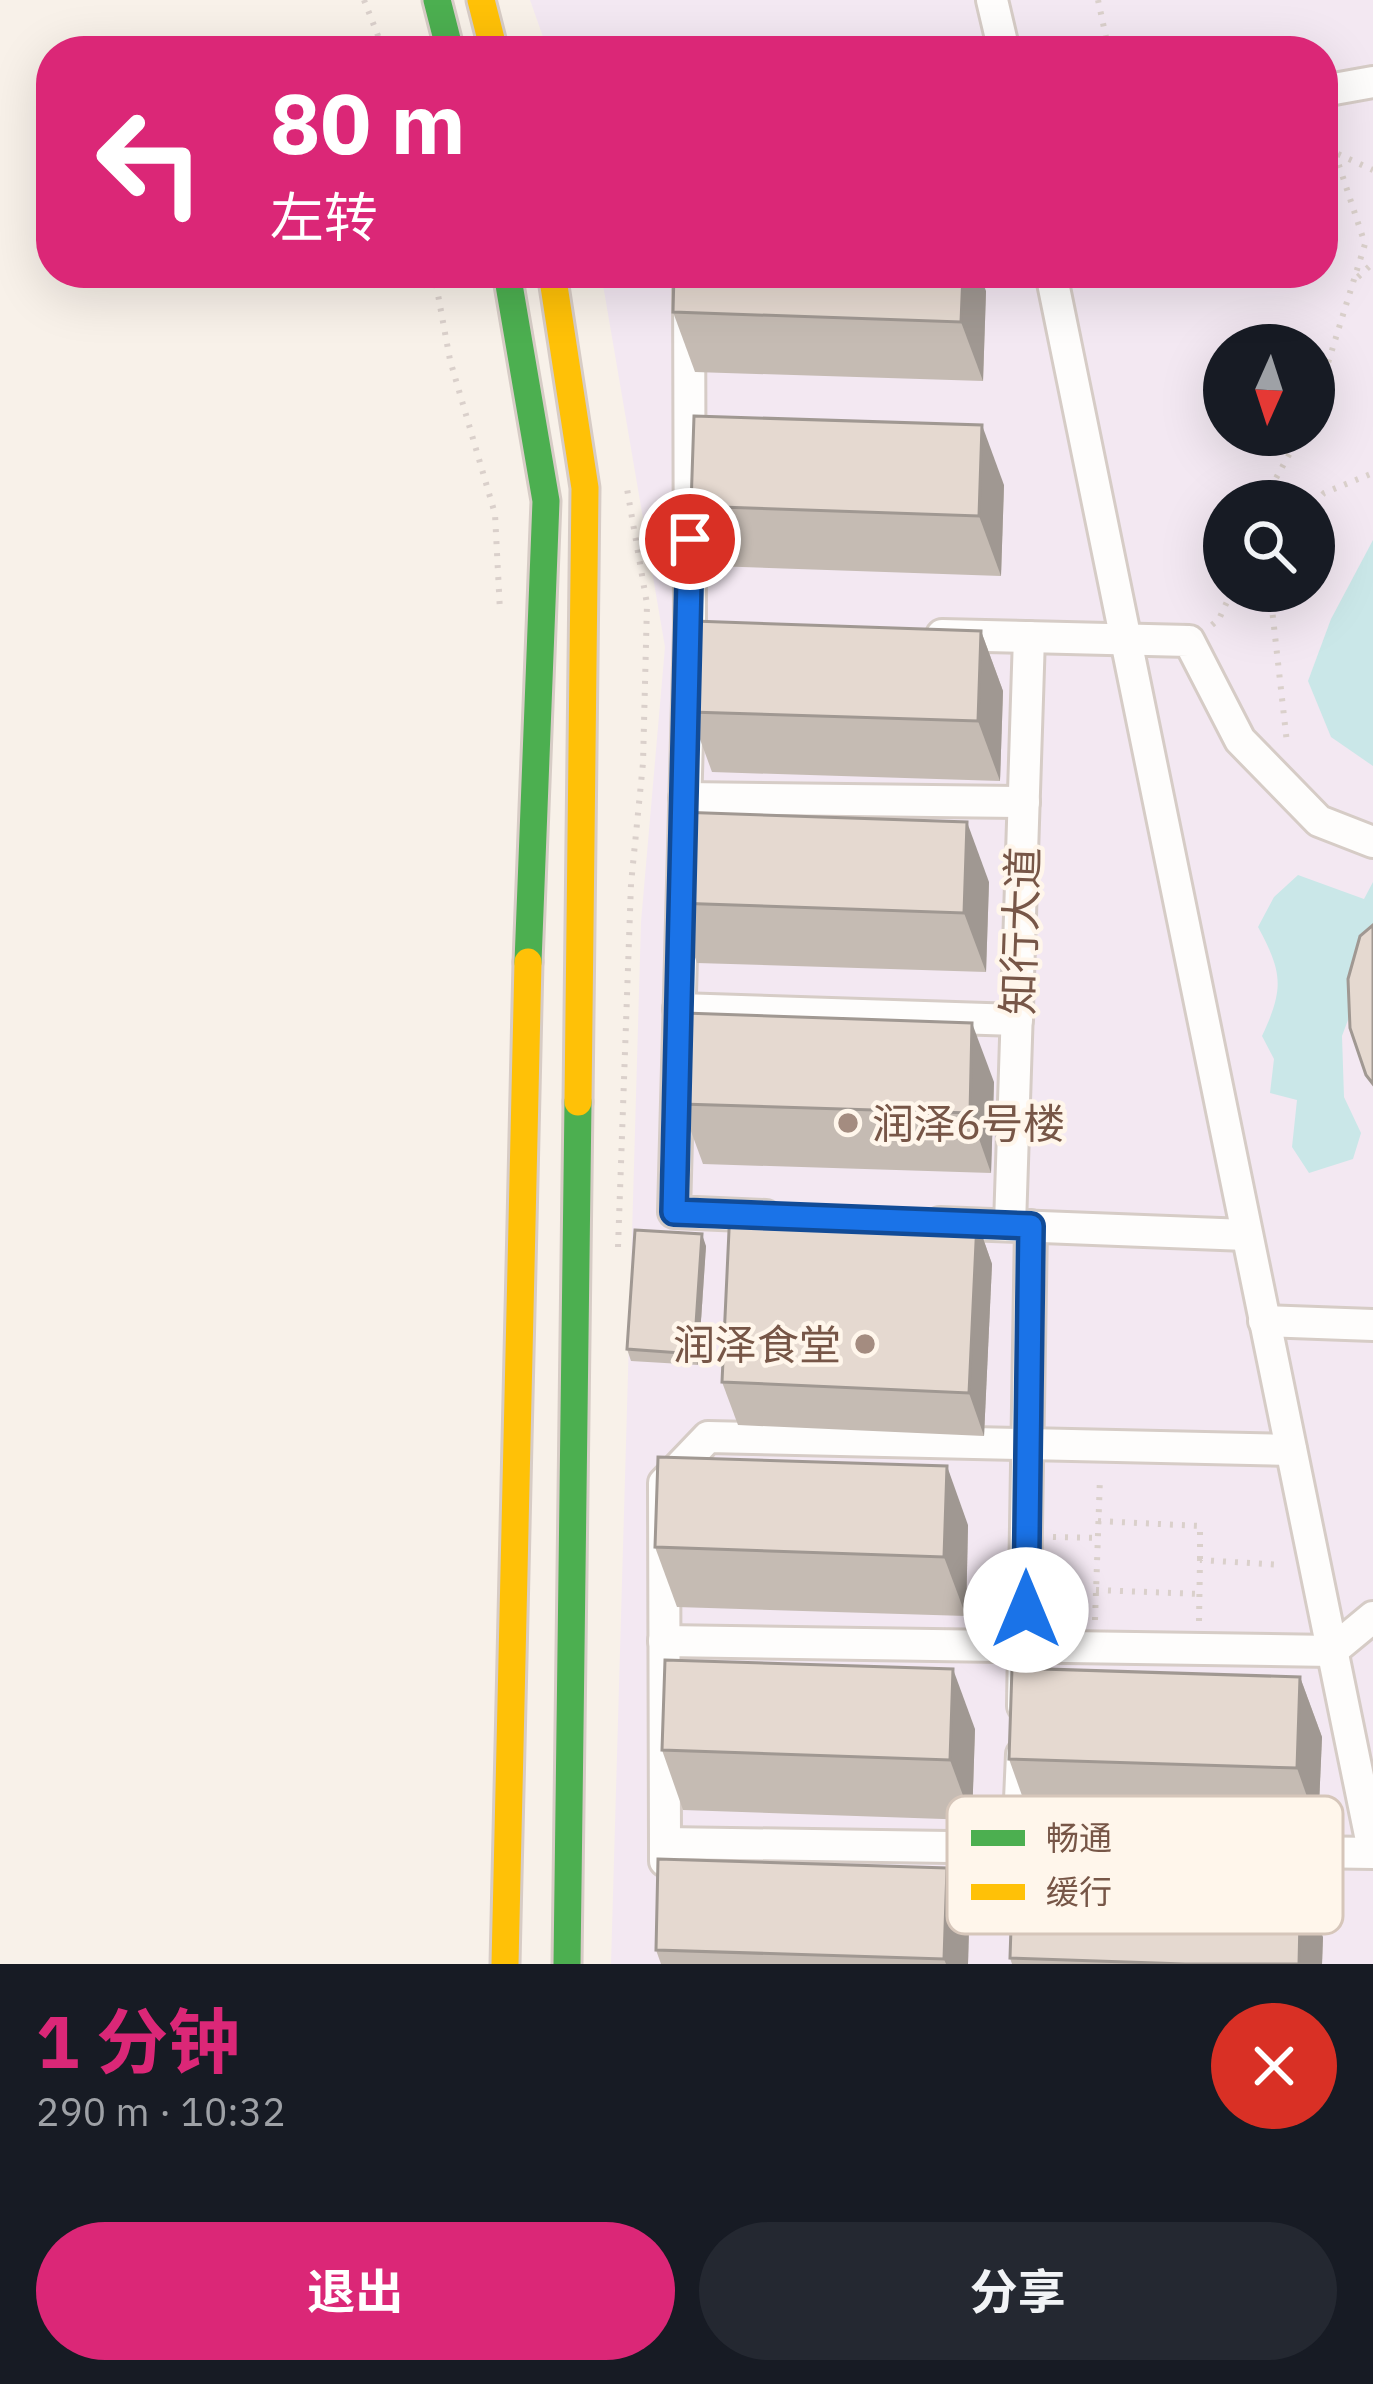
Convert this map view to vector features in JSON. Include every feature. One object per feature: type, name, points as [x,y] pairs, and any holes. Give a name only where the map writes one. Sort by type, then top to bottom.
[{"type":"street","points":[[436,0],[446,36]]},
{"type":"street","points":[[481,0],[490,36]]},
{"type":"street","points":[[992,0],[1000,36]]},
{"type":"street","points":[[1338,88],[1373,82]]},
{"type":"street","points":[[505,1964],[526,1022],[546,500],[510,288]]},
{"type":"street","points":[[554,288],[585,488],[567,1964]]},
{"type":"street","points":[[690,288],[701,628],[685,798],[674,1212],[736,1226],[805,1217]]},
{"type":"street","points":[[1054,288],[1373,1851],[1343,1851]]},
{"type":"street","points":[[916,634],[1190,641],[1240,740],[1319,820],[1373,842]]},
{"type":"street","name":"知行大道","points":[[1020,1796],[1029,1444],[1017,1020],[1029,637]]},
{"type":"street","points":[[685,798],[1024,802]]},
{"type":"street","points":[[679,1010],[1017,1020]]},
{"type":"street","points":[[919,1222],[1246,1234]]},
{"type":"street","points":[[1264,1321],[1373,1325]]},
{"type":"street","points":[[664,1883],[664,1483],[708,1437],[734,1426],[1029,1444],[1291,1450]]},
{"type":"street","points":[[664,1641],[1332,1651],[1373,1617]]},
{"type":"street","points":[[665,1843],[947,1847]]},
{"type":"path","points":[[364,0],[378,36]]},
{"type":"path","points":[[1097,0],[1105,36]]},
{"type":"path","points":[[1338,153],[1373,170]]},
{"type":"path","points":[[1335,342],[1365,244],[1338,161]]},
{"type":"path","points":[[1355,279],[1373,263]]},
{"type":"path","points":[[1335,488],[1373,472]]},
{"type":"path","points":[[1272,612],[1293,795]]},
{"type":"path","points":[[1094,1647],[1101,1446]]},
{"type":"path","points":[[1098,1521],[1200,1526],[1199,1649]]},
{"type":"path","points":[[1027,1536],[1098,1538]]},
{"type":"path","points":[[1200,1560],[1315,1566]]},
{"type":"path","points":[[1096,1590],[1200,1594]]},
{"type":"shaded area","points":[[530,0],[1373,0],[1373,1964],[611,1964],[641,922],[665,647],[604,288],[1338,288],[1338,36],[543,36]]},
{"type":"water","points":[[1373,540],[1373,766],[1331,737],[1308,681],[1335,611]]},
{"type":"water","points":[[1298,875],[1364,899],[1373,882],[1367,969],[1342,1036],[1344,1097],[1361,1133],[1353,1159],[1309,1173],[1292,1147],[1297,1100],[1270,1093],[1274,1059],[1262,1036],[1278,981],[1258,927],[1274,897]]},
{"type":"building","points":[[674,288],[962,288],[961,322],[673,312]]},
{"type":"building","points":[[694,416],[982,425],[979,516],[691,506]]},
{"type":"building","points":[[693,621],[981,631],[978,721],[690,712]]},
{"type":"building","points":[[678,812],[967,822],[964,913],[675,903]]},
{"type":"building","points":[[1373,925],[1373,1084],[1350,1028],[1348,979],[1360,936]]},
{"type":"building","points":[[684,1013],[972,1023],[970,1113],[681,1104]]},
{"type":"building","name":"润泽食堂","points":[[730,1209],[977,1221],[969,1393],[722,1382]]},
{"type":"building","points":[[635,1230],[702,1234],[694,1354],[627,1349]]},
{"type":"building","points":[[658,1457],[947,1466],[944,1557],[655,1547]]},
{"type":"building","points":[[665,1660],[953,1669],[950,1760],[662,1750]]},
{"type":"building","points":[[1012,1668],[1300,1677],[1297,1768],[1009,1759]]},
{"type":"building","points":[[658,1859],[947,1868],[944,1959],[656,1950]]},
{"type":"building","points":[[1011,1934],[1300,1934],[1299,1964],[1010,1958]]},
{"type":"traffic: fast","points":[[437,0],[446,36]]},
{"type":"traffic: fast","points":[[510,288],[546,501],[528,962]]},
{"type":"traffic: fast","points":[[567,1964],[578,1102]]},
{"type":"traffic: slow","points":[[481,0],[490,36]]},
{"type":"traffic: slow","points":[[554,288],[585,488],[578,1102]]},
{"type":"traffic: slow","points":[[505,1964],[528,962]]},
{"type":"place","name":"润泽6号楼","points":[[848,1123]]},
{"type":"place","name":"润泽食堂","points":[[865,1344]]},
{"type":"route","points":[[690,539],[674,1212],[1031,1226],[1026,1610]]}]
